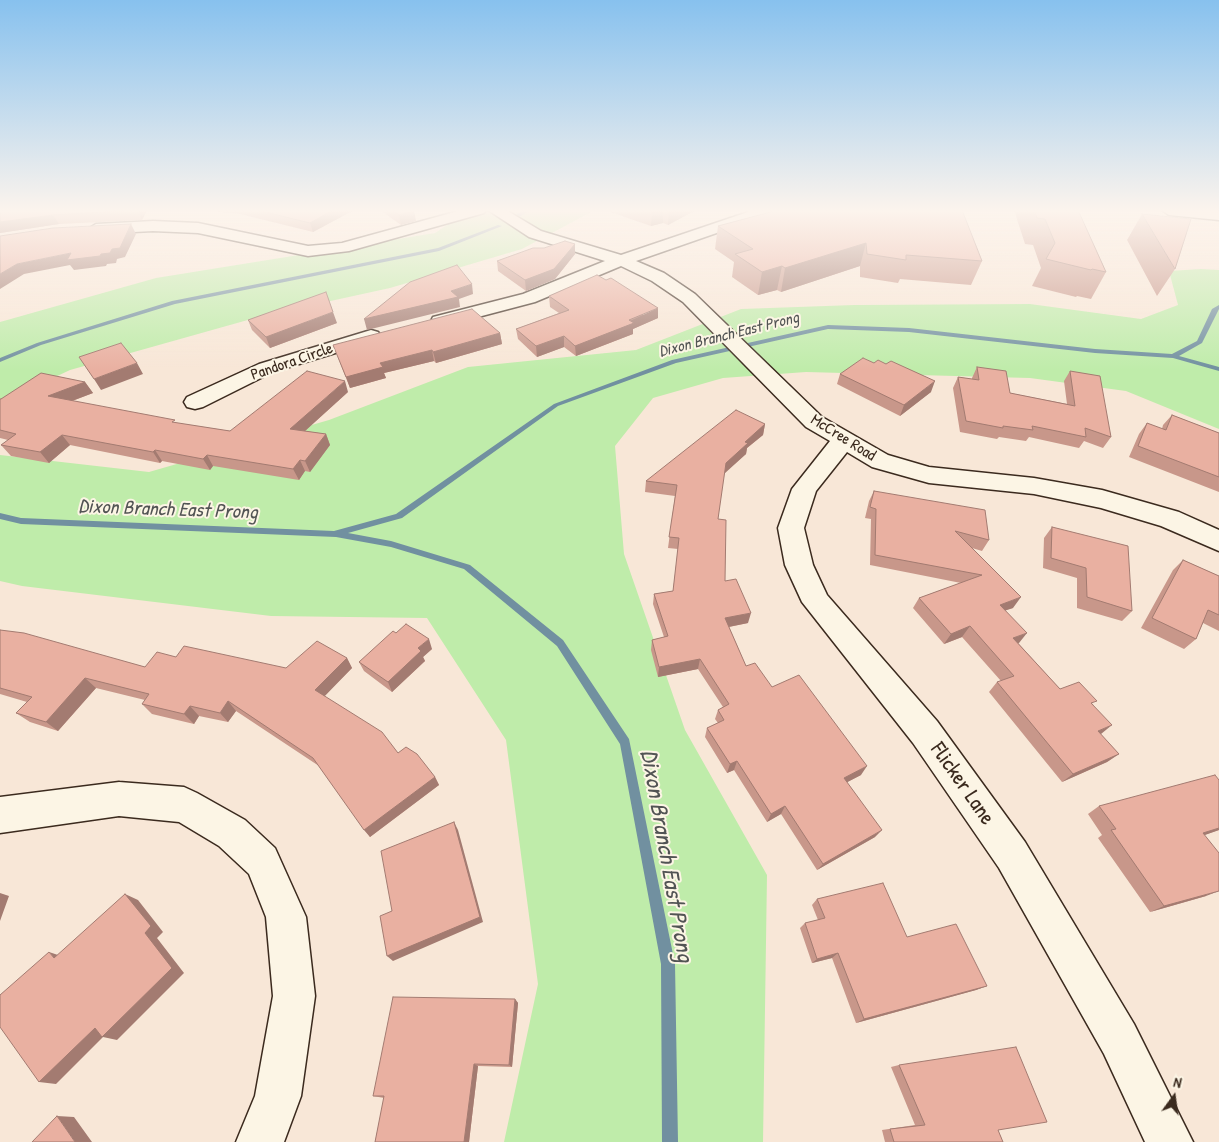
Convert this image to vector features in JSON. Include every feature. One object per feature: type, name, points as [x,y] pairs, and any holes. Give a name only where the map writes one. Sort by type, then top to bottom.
[{"type":"street","points":[[424,324],[529,298],[614,263]]},
{"type":"street","name":"McCree Road","points":[[629,263],[658,277],[689,298],[814,422],[880,461],[929,475],[1034,486],[1102,499],[1170,520],[1219,541]]},
{"type":"street","name":"Pandora Circle","points":[[195,402],[266,368],[388,332]]},
{"type":"street","name":"Flicker Lane","points":[[844,441],[804,489],[791,528],[799,565],[816,602],[925,732],[1012,855],[1119,1039],[1169,1142]]},
{"type":"street","points":[[0,815],[119,799],[184,805],[232,832],[262,861],[286,917],[294,996],[278,1096],[260,1142]]},
{"type":"green space","points":[[247,263],[474,263],[390,288],[262,316],[70,370],[0,403],[0,322],[156,278]]},
{"type":"green space","points":[[1219,270],[1219,429],[1126,391],[1030,378],[806,372],[723,378],[653,398],[615,446],[624,554],[685,730],[767,875],[763,1142],[504,1142],[538,984],[506,740],[427,618],[271,616],[22,586],[0,581],[0,455],[149,472],[329,420],[468,367],[636,350],[741,309],[854,305],[1030,304],[1141,319],[1178,305],[1169,271]]},
{"type":"building","points":[[0,263],[20,263],[17,264],[0,274]]},
{"type":"building","points":[[500,263],[559,263],[554,269],[525,280]]},
{"type":"building","points":[[749,263],[800,263],[785,268],[782,266],[762,272]]},
{"type":"building","points":[[1064,263],[1102,263],[1106,272]]},
{"type":"building","points":[[457,265],[472,284],[451,291],[458,297],[364,319],[410,282]]},
{"type":"building","points":[[597,275],[606,280],[611,278],[658,308],[629,320],[634,323],[575,346],[564,336],[536,346],[516,329],[569,310],[549,296]]},
{"type":"building","points":[[326,292],[333,312],[266,337],[248,320]]},
{"type":"building","points":[[472,309],[500,333],[433,352],[432,350],[380,363],[383,367],[346,377],[333,345]]},
{"type":"building","points":[[121,343],[137,363],[94,379],[79,357]]},
{"type":"building","points":[[863,358],[874,363],[878,360],[886,364],[891,361],[935,381],[904,405],[840,374]]},
{"type":"building","points":[[977,367],[1006,371],[1010,393],[1075,406],[1070,371],[1100,376],[1111,437],[1085,428],[1086,437],[1032,426],[1033,430],[1003,426],[1003,428],[966,421],[958,377],[979,380]]},
{"type":"building","points":[[307,371],[345,381],[290,429],[326,434],[305,461],[300,460],[293,469],[207,455],[203,459],[155,450],[153,452],[62,435],[40,452],[1,445],[16,434],[0,430],[0,399],[41,373],[85,382],[48,396],[175,420],[172,422],[230,431]]},
{"type":"building","points":[[736,410],[765,424],[726,463],[718,519],[726,520],[725,581],[736,579],[751,613],[725,618],[746,666],[755,663],[772,687],[799,675],[867,766],[844,778],[882,830],[823,864],[785,806],[771,814],[737,761],[730,764],[707,728],[724,720],[718,710],[729,704],[700,659],[659,667],[652,640],[668,636],[654,594],[673,591],[679,538],[669,537],[677,485],[646,481]]},
{"type":"building","points":[[1172,415],[1219,433],[1219,477],[1138,446],[1147,423],[1166,430]]},
{"type":"building","points":[[874,491],[985,510],[989,540],[955,531],[1021,597],[1000,605],[1027,633],[1013,638],[1060,689],[1079,682],[1097,701],[1091,703],[1112,725],[1098,731],[1119,754],[1073,774],[997,682],[1014,676],[970,626],[951,634],[919,598],[982,575],[875,555],[876,509],[870,507]]},
{"type":"building","points":[[1052,527],[1128,546],[1132,611],[1087,597],[1086,568],[1051,558]]},
{"type":"building","points":[[1183,560],[1219,576],[1219,615],[1208,610],[1196,639],[1152,618]]},
{"type":"building","points":[[406,624],[429,639],[418,648],[421,651],[388,682],[359,662],[393,631],[396,633]]},
{"type":"building","points":[[0,630],[24,633],[145,667],[157,652],[176,657],[184,646],[286,668],[317,641],[347,658],[315,690],[382,732],[398,753],[406,747],[417,754],[435,777],[364,830],[313,758],[228,701],[220,713],[190,706],[184,714],[142,704],[149,694],[85,678],[46,722],[16,713],[32,697],[0,688]]},
{"type":"building","points":[[1215,775],[1219,780],[1219,828],[1203,833],[1219,853],[1219,891],[1164,906],[1111,830],[1116,829],[1099,806]]},
{"type":"building","points":[[454,822],[480,917],[387,956],[380,916],[392,911],[381,851]]},
{"type":"building","points":[[883,883],[907,937],[956,924],[987,986],[864,1019],[838,953],[817,959],[805,923],[825,918],[817,899]]},
{"type":"building","points":[[125,894],[151,926],[145,933],[172,968],[102,1037],[95,1028],[39,1082],[0,1027],[0,995],[49,952],[54,958]]},
{"type":"building","points":[[393,997],[515,999],[509,1065],[474,1064],[464,1142],[375,1142],[384,1096],[373,1096]]},
{"type":"building","points":[[1016,1047],[1047,1122],[998,1130],[1003,1142],[894,1142],[890,1129],[925,1125],[899,1065]]},
{"type":"building","points":[[57,1116],[75,1142],[32,1142]]},
{"type":"waterway","name":"Dixon Branch East Prong","points":[[0,360],[39,344],[174,302],[368,263]]},
{"type":"waterway","name":"Dixon Branch East Prong","points":[[1173,356],[1200,342],[1215,309],[1219,307]]},
{"type":"waterway","name":"Dixon Branch East Prong","points":[[0,516],[21,521],[334,534],[399,516],[556,405],[674,361],[828,327],[909,330],[1095,351],[1173,356]]},
{"type":"waterway","name":"Dixon Branch East Prong","points":[[1173,356],[1219,369]]},
{"type":"waterway","name":"Dixon Branch East Prong","points":[[337,534],[391,544],[467,567],[560,643],[625,742],[668,964],[670,1142]]}]
